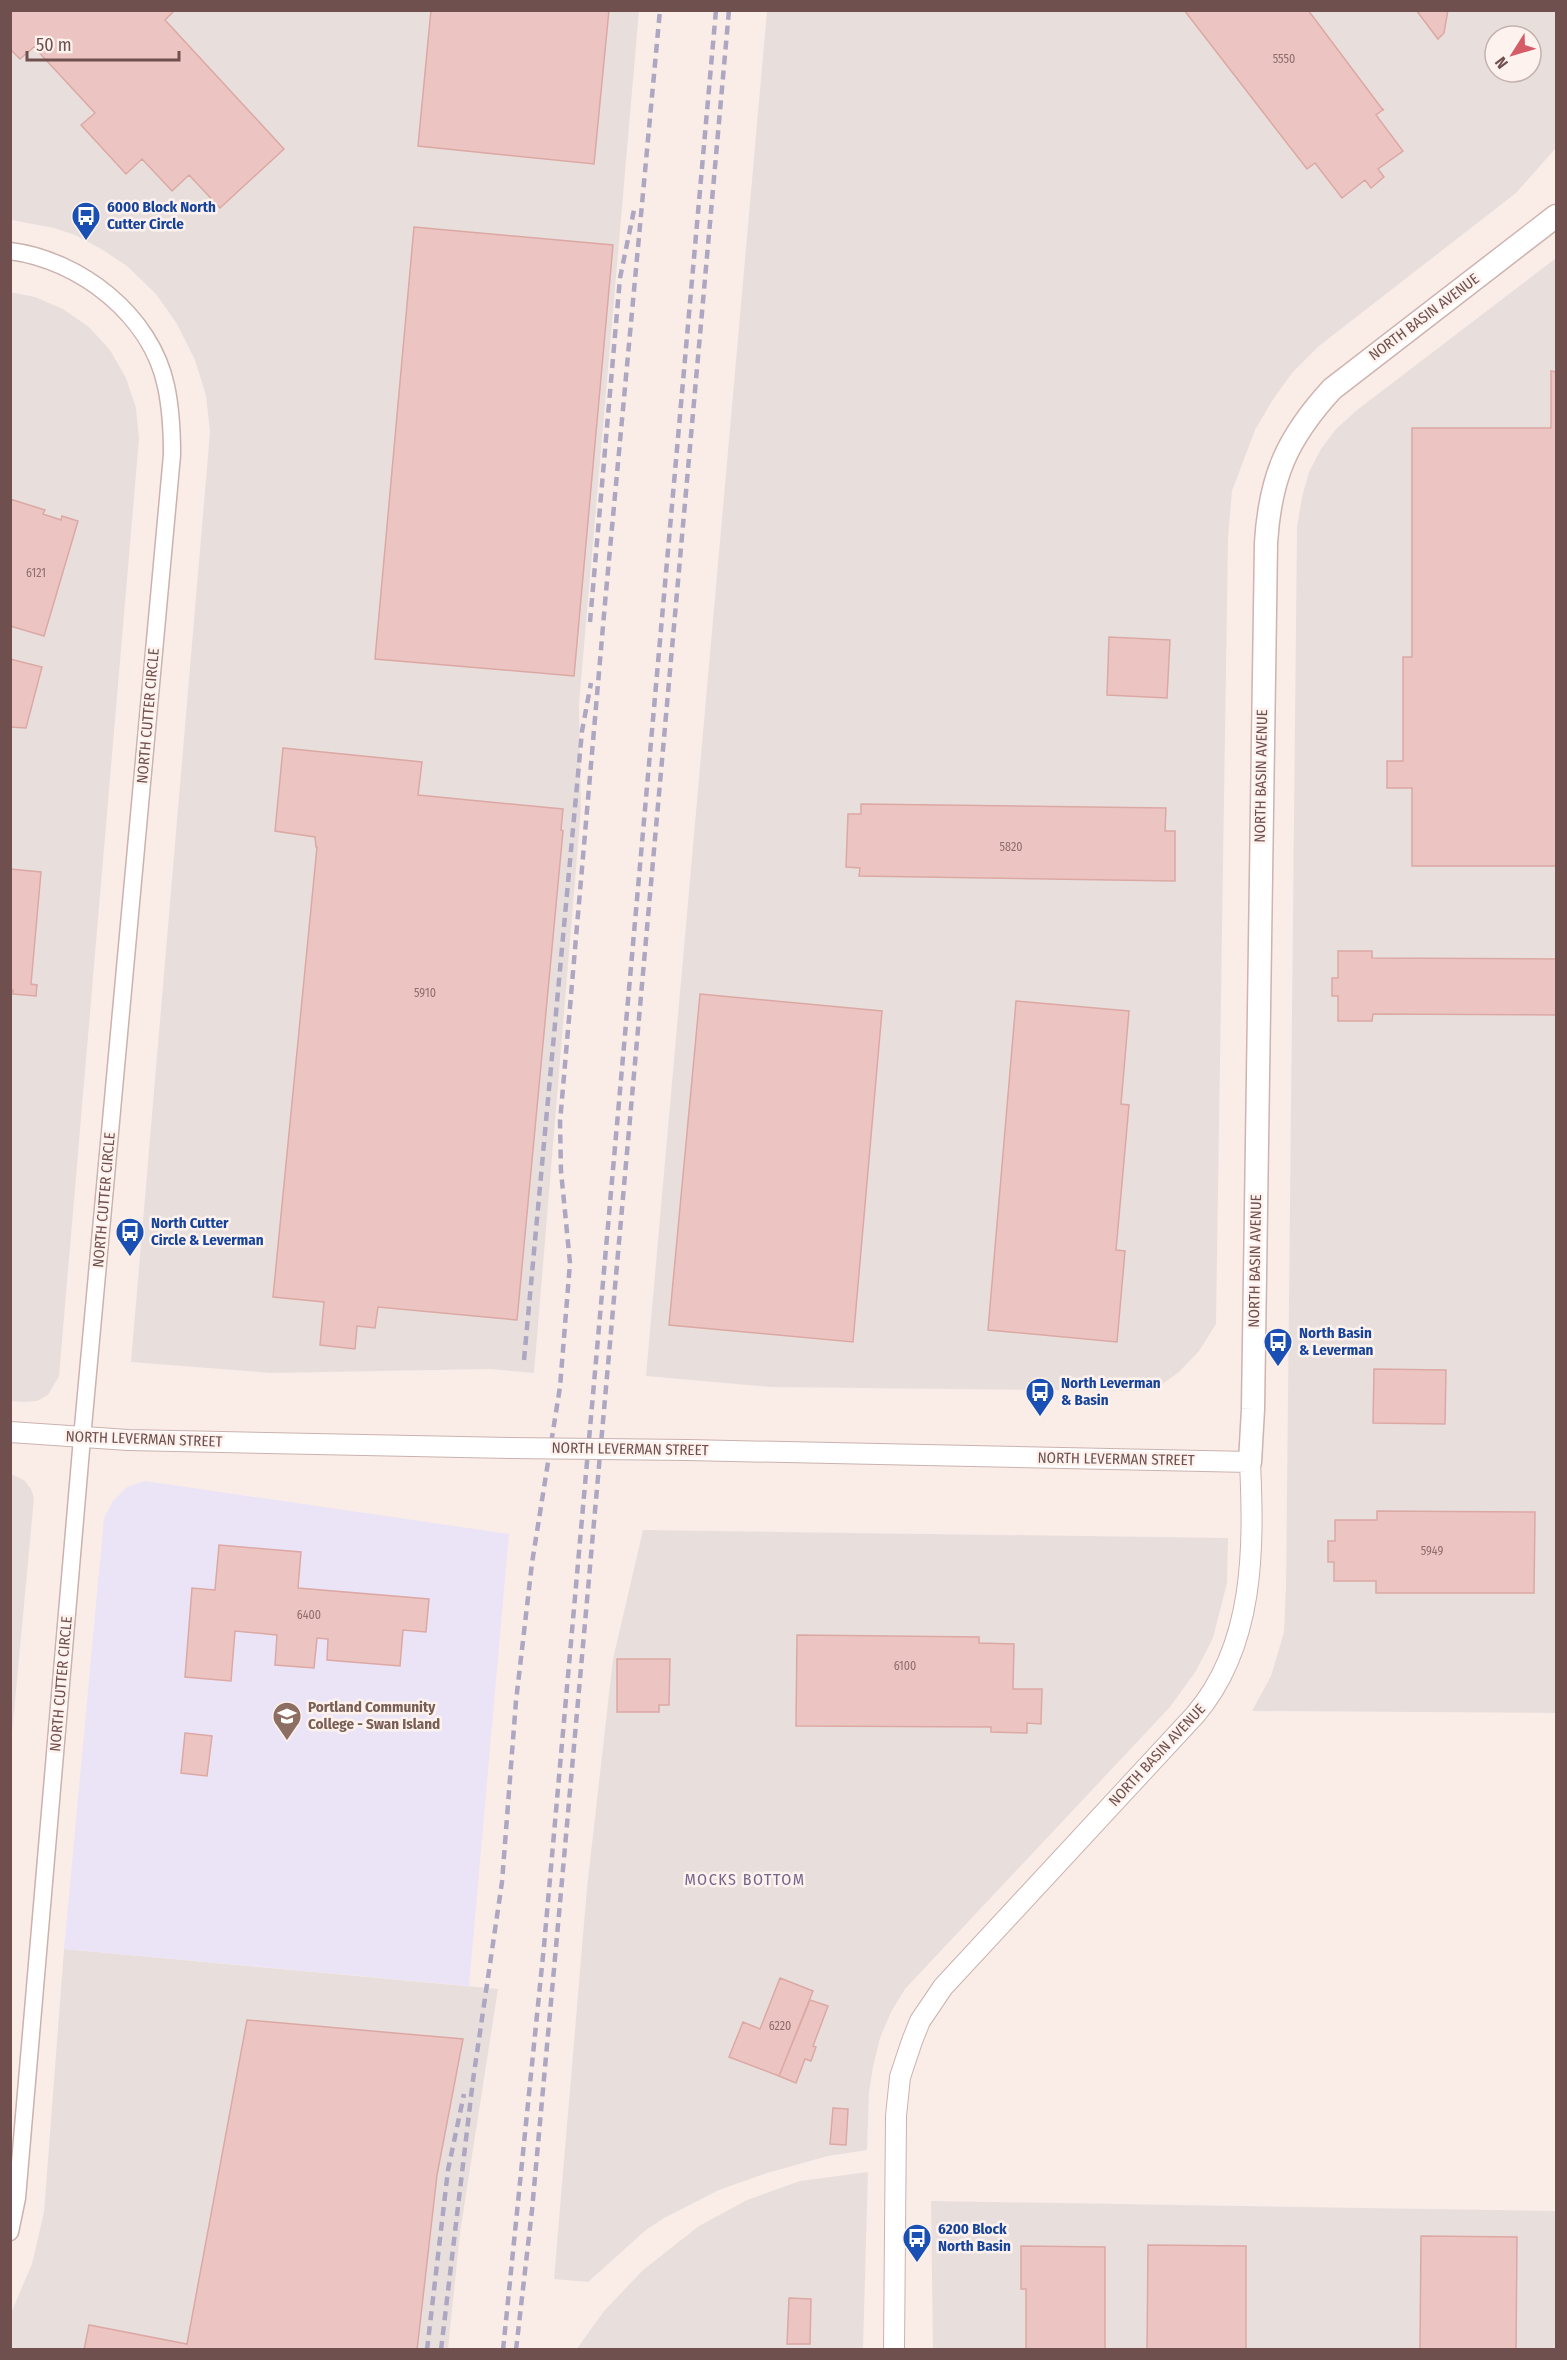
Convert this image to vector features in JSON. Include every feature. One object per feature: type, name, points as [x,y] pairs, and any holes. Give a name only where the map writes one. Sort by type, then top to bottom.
[{"type":"main road","name":"NORTH BASIN AVENUE","points":[[1250,1462],[1253,1409],[1266,543],[1273,486],[1289,446],[1303,424],[1332,389],[1557,216]]},
{"type":"street","name":"NORTH CUTTER CIRCLE","points":[[10,251],[45,258],[97,286],[117,302],[141,331],[158,361],[166,384],[172,423],[171,465],[82,1438],[17,2198],[10,2232]]},
{"type":"street","name":"NORTH LEVERMAN STREET","points":[[10,1432],[82,1438],[1250,1462]]},
{"type":"street","name":"NORTH BASIN AVENUE","points":[[894,2349],[896,2116],[900,2077],[912,2040],[930,2004],[943,1987],[1195,1714],[1216,1687],[1231,1656],[1246,1604],[1252,1506],[1250,1462]]},
{"type":"shaded area","points":[[10,11],[639,11],[579,704],[581,809],[534,1373],[490,1369],[271,1373],[131,1362],[210,432],[206,396],[195,360],[177,324],[156,294],[127,266],[75,235],[54,228],[11,220]]},
{"type":"shaded area","points":[[767,11],[1556,11],[1556,148],[1516,193],[1319,346],[1292,373],[1255,430],[1232,491],[1228,539],[1216,1324],[1199,1351],[1179,1372],[1161,1385],[1143,1391],[770,1387],[646,1376]]},
{"type":"shaded area","points":[[1556,258],[1556,1713],[1252,1711],[1271,1676],[1284,1632],[1286,1589],[1297,527],[1302,497],[1309,472],[1321,449],[1336,429],[1357,410]]},
{"type":"shaded area","points":[[10,292],[35,297],[63,309],[89,327],[110,350],[126,378],[136,408],[139,439],[59,1376],[48,1395],[37,1401],[24,1402],[10,1401]]},
{"type":"shaded area","points":[[11,1474],[24,1480],[34,1498],[11,1744]]},
{"type":"shaded area","name":"Portland Community College - Swan Island","points":[[145,1481],[509,1534],[469,1986],[64,1949],[104,1518],[113,1501],[127,1487]]},
{"type":"shaded area","points":[[643,1530],[1228,1538],[1227,1583],[1213,1638],[1196,1671],[1170,1707],[905,1989],[891,2012],[880,2038],[873,2067],[869,2092],[867,2150],[828,2156],[767,2173],[719,2190],[664,2218],[646,2230],[588,2282],[554,2279],[587,1888],[613,1659]]},
{"type":"shaded area","points":[[64,1949],[498,1989],[460,2233],[448,2349],[11,2350],[11,2313],[32,2264],[44,2212]]},
{"type":"shaded area","points":[[868,2172],[863,2349],[576,2350],[604,2311],[643,2270],[699,2226],[747,2200],[800,2181]]},
{"type":"shaded area","points":[[931,2201],[1556,2211],[1556,2349],[933,2349]]},
{"type":"building","points":[[10,10],[175,10],[165,20],[284,149],[220,208],[189,175],[172,191],[142,159],[126,174],[81,125],[95,113],[34,47],[20,59],[10,49]]},
{"type":"building","points":[[431,10],[609,10],[594,164],[418,146]]},
{"type":"building","points":[[1184,10],[1308,10],[1383,110],[1376,115],[1403,151],[1378,169],[1384,177],[1371,188],[1365,180],[1342,198],[1315,163],[1307,169]]},
{"type":"building","points":[[1416,10],[1448,10],[1444,33],[1438,39]]},
{"type":"building","points":[[414,227],[613,245],[574,676],[375,659]]},
{"type":"building","points":[[1551,371],[1556,372],[1556,866],[1412,866],[1412,788],[1387,788],[1387,761],[1403,761],[1403,657],[1412,657],[1412,428],[1551,428]]},
{"type":"building","points":[[10,499],[45,510],[43,514],[61,520],[62,516],[78,521],[44,636],[10,626]]},
{"type":"building","points":[[1109,637],[1170,640],[1167,698],[1107,695]]},
{"type":"building","points":[[10,659],[42,667],[26,728],[10,727]]},
{"type":"building","points":[[283,748],[422,762],[418,795],[563,809],[561,830],[563,831],[517,1320],[378,1307],[375,1328],[357,1326],[355,1349],[320,1345],[324,1302],[273,1297],[317,847],[315,837],[275,831]]},
{"type":"building","points":[[861,804],[1166,808],[1165,831],[1175,831],[1175,881],[859,876],[860,868],[846,867],[848,814],[861,814]]},
{"type":"building","points":[[10,869],[41,872],[31,984],[37,985],[36,996],[13,994],[13,990],[10,990]]},
{"type":"building","points":[[1338,951],[1372,951],[1372,958],[1556,959],[1556,1015],[1373,1014],[1372,1021],[1338,1021],[1338,996],[1332,996],[1332,978],[1338,978]]},
{"type":"building","points":[[700,994],[882,1011],[853,1342],[669,1325]]},
{"type":"building","points":[[1016,1001],[1129,1011],[1121,1104],[1129,1105],[1116,1250],[1125,1251],[1117,1342],[988,1330]]},
{"type":"building","points":[[1374,1369],[1446,1370],[1445,1424],[1373,1423]]},
{"type":"building","points":[[1377,1511],[1535,1512],[1534,1593],[1376,1593],[1376,1581],[1334,1581],[1334,1562],[1328,1562],[1328,1541],[1335,1541],[1335,1520],[1377,1520]]},
{"type":"building","points":[[219,1545],[301,1552],[298,1588],[429,1599],[426,1632],[403,1630],[400,1666],[327,1660],[328,1639],[317,1638],[314,1668],[275,1665],[277,1635],[235,1631],[231,1681],[185,1677],[192,1588],[215,1590]]},
{"type":"building","points":[[797,1635],[979,1637],[979,1643],[1014,1644],[1013,1689],[1042,1689],[1041,1724],[1027,1723],[1027,1733],[991,1732],[991,1727],[796,1726]]},
{"type":"building","points":[[617,1659],[670,1659],[669,1705],[659,1705],[659,1712],[617,1712]]},
{"type":"building","points":[[185,1733],[212,1736],[207,1776],[181,1773]]},
{"type":"building","points":[[780,1978],[813,1991],[779,2076],[729,2057],[743,2022],[760,2029]]},
{"type":"building","points":[[810,2000],[828,2006],[813,2046],[816,2047],[811,2061],[805,2059],[796,2083],[779,2076]]},
{"type":"building","points":[[247,2020],[463,2039],[437,2175],[417,2350],[84,2350],[89,2325],[187,2344]]},
{"type":"building","points":[[833,2108],[848,2109],[846,2145],[830,2144]]},
{"type":"building","points":[[1421,2236],[1517,2237],[1516,2350],[1420,2350]]},
{"type":"building","points":[[1148,2245],[1246,2246],[1246,2350],[1147,2350]]},
{"type":"building","points":[[1021,2246],[1105,2247],[1105,2350],[1026,2350],[1026,2289],[1021,2289]]},
{"type":"building","points":[[789,2298],[811,2299],[810,2344],[787,2344]]},
{"type":"railway","points":[[441,2350],[473,2080],[502,1882],[516,1701],[532,1563],[560,1387],[570,1263],[561,1171],[560,1122],[660,10]]},
{"type":"railway","points":[[503,2350],[544,1946],[716,10]]},
{"type":"railway","points":[[516,2350],[532,2210],[559,1914],[729,10]]},
{"type":"railway","points":[[590,622],[620,278],[634,210]]},
{"type":"railway","points":[[524,1360],[582,731],[591,683]]},
{"type":"railway","points":[[427,2350],[448,2170],[464,2094]]},
{"type":"place","name":"6000 Block North Cutter Circle","points":[[86,242]]},
{"type":"place","name":"North Cutter Circle & Leverman","points":[[130,1258]]},
{"type":"place","name":"North Basin & Leverman","points":[[1278,1368]]},
{"type":"place","name":"North Leverman & Basin","points":[[1040,1418]]},
{"type":"place","name":"Portland Community College - Swan Island","points":[[287,1742]]},
{"type":"place","name":"6200 Block North Basin","points":[[917,2264]]},
{"type":"district","name":"MOCKS BOTTOM","points":[[745,1879]]}]
